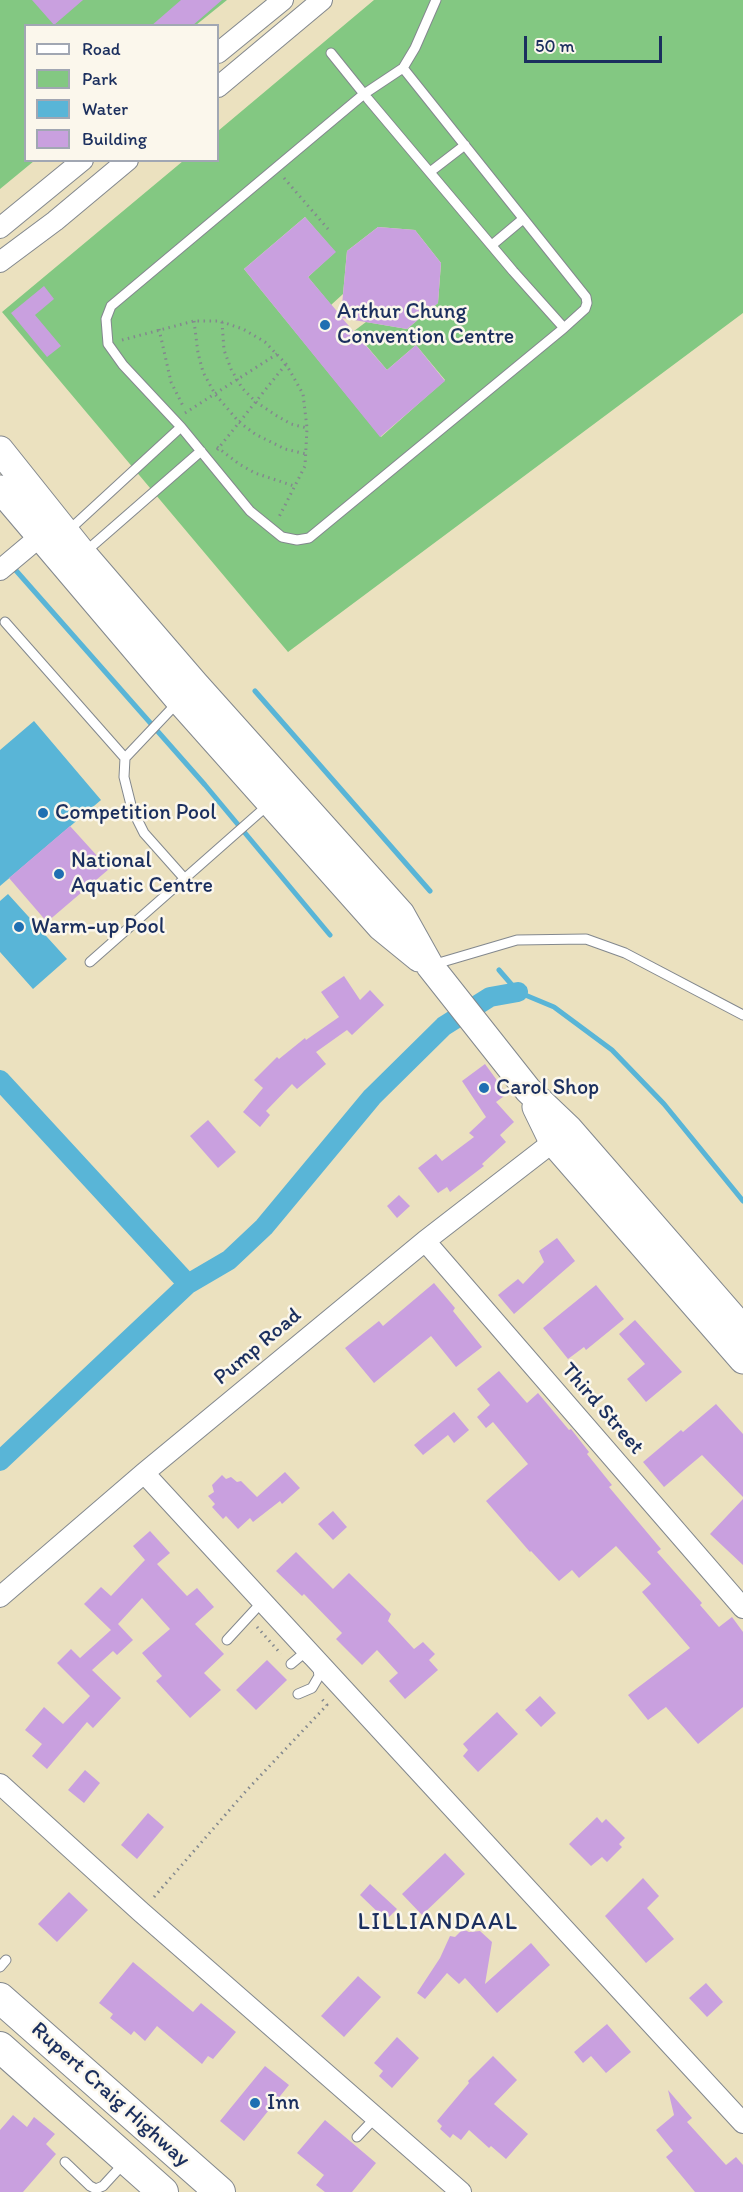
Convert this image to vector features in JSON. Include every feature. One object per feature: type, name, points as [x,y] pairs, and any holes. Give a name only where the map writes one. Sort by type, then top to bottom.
[{"type":"main road","points":[[0,450],[56,544],[178,702],[266,807],[381,927],[434,971]]},
{"type":"main road","points":[[0,489],[203,693],[401,914],[434,971],[524,1085],[569,1129],[743,1329]]},
{"type":"main road","points":[[524,1085],[553,1142],[743,1360]]},
{"type":"main road","name":"Rupert Craig Highway","points":[[0,1998],[220,2192]]},
{"type":"main road","name":"Rupert Craig Highway","points":[[5,2055],[163,2192]]},
{"type":"street","points":[[219,52],[283,0]]},
{"type":"street","points":[[219,86],[322,0]]},
{"type":"street","points":[[0,228],[81,162]]},
{"type":"street","points":[[0,262],[55,221],[126,162]]},
{"type":"street","points":[[0,570],[56,544]]},
{"type":"street","name":"Pump Road","points":[[0,1597],[144,1473],[424,1241],[553,1142]]},
{"type":"street","name":"Third Street","points":[[424,1241],[743,1608]]},
{"type":"street","points":[[144,1473],[320,1667],[743,2122]]},
{"type":"street","points":[[0,1784],[141,1912],[461,2192]]},
{"type":"lane","points":[[403,68],[586,297],[587,303],[585,309],[564,328],[309,538],[297,540],[282,537],[250,511],[178,424],[123,365],[108,344],[106,319],[111,306],[364,94],[403,68],[415,48],[436,0]]},
{"type":"lane","points":[[331,53],[564,328]]},
{"type":"lane","points":[[430,172],[465,145]]},
{"type":"lane","points":[[492,245],[523,219]]},
{"type":"lane","points":[[56,544],[178,424]]},
{"type":"lane","points":[[56,544],[201,451]]},
{"type":"lane","points":[[5,622],[125,758]]},
{"type":"lane","points":[[178,702],[125,758],[124,777],[132,809],[144,833],[184,878]]},
{"type":"lane","points":[[90,962],[266,807]]},
{"type":"lane","points":[[434,971],[517,940],[586,939],[625,953],[743,1015]]},
{"type":"lane","points":[[227,1640],[262,1602]]},
{"type":"lane","points":[[291,1664],[303,1654],[320,1667],[319,1676],[312,1688],[298,1694]]},
{"type":"lane","points":[[357,2137],[376,2117]]},
{"type":"lane","points":[[65,2162],[96,2189],[103,2186],[126,2160]]},
{"type":"path","points":[[275,168],[328,230]]},
{"type":"path","points":[[108,344],[195,321],[222,322],[243,328],[265,342],[286,364],[303,394],[307,428],[305,466],[272,529]]},
{"type":"path","points":[[195,321],[198,352],[203,372],[214,394],[239,422],[255,434],[285,449],[306,454]]},
{"type":"path","points":[[222,322],[224,350],[236,380],[256,402],[291,424],[307,428]]},
{"type":"path","points":[[159,329],[171,382],[189,417]]},
{"type":"path","points":[[178,424],[186,412],[277,354]]},
{"type":"path","points":[[209,460],[286,364]]},
{"type":"path","points":[[211,441],[239,464],[255,473],[294,486]]},
{"type":"path","points":[[249,1618],[291,1664]]},
{"type":"path","points":[[141,1912],[246,1791],[327,1705],[312,1688]]},
{"type":"green space","points":[[0,0],[227,0],[197,24],[24,24],[24,162],[33,162],[0,189]]},
{"type":"green space","points":[[374,0],[743,0],[743,313],[288,652],[2,312],[182,162],[219,162],[219,130]],"holes":[[[305,217],[335,252],[308,277],[331,305],[343,294],[347,251],[378,227],[415,230],[441,263],[438,303],[407,329],[366,322],[354,331],[387,370],[416,345],[445,380],[381,437],[244,269]]]},
{"type":"water","name":"Competition Pool","points":[[34,721],[101,800],[0,886],[0,750]]},
{"type":"water","name":"Warm-up Pool","points":[[8,894],[67,959],[33,989],[0,952],[0,901]]},
{"type":"building","points":[[32,0],[83,0],[55,24]]},
{"type":"building","points":[[181,0],[222,0],[194,24],[153,24]]},
{"type":"building","name":"Arthur Chung Convention Centre","points":[[305,217],[336,252],[308,277],[341,316],[347,251],[378,227],[415,230],[441,263],[438,303],[407,329],[342,318],[387,370],[416,345],[445,381],[380,437],[244,269]]},
{"type":"building","points":[[44,286],[54,299],[35,315],[61,346],[47,357],[11,313]]},
{"type":"building","name":"National Aquatic Centre","points":[[70,826],[109,869],[47,922],[9,878]]},
{"type":"building","points":[[344,976],[360,1000],[370,990],[384,1005],[352,1035],[347,1030],[316,1052],[326,1064],[297,1089],[292,1084],[266,1111],[270,1115],[260,1127],[243,1112],[263,1088],[254,1080],[277,1057],[279,1059],[305,1038],[306,1040],[339,1017],[321,992]]},
{"type":"building","points":[[485,1064],[507,1094],[496,1102],[514,1122],[500,1135],[506,1142],[482,1164],[484,1166],[450,1192],[447,1187],[438,1193],[418,1168],[436,1154],[442,1161],[474,1137],[469,1133],[486,1117],[462,1081]]},
{"type":"building","points":[[208,1120],[236,1152],[218,1168],[190,1136]]},
{"type":"building","points":[[399,1195],[410,1206],[397,1218],[387,1206]]},
{"type":"building","points":[[557,1238],[575,1261],[514,1314],[498,1295],[518,1279],[523,1284],[544,1262],[539,1251]]},
{"type":"building","points":[[434,1283],[482,1347],[456,1367],[431,1336],[374,1383],[345,1348],[379,1321],[383,1326]]},
{"type":"building","points":[[596,1285],[624,1319],[586,1350],[584,1347],[568,1359],[543,1328]]},
{"type":"building","points":[[635,1320],[682,1372],[646,1402],[627,1379],[645,1364],[619,1334]]},
{"type":"building","points":[[499,1371],[527,1403],[538,1393],[569,1430],[571,1429],[589,1452],[587,1454],[612,1485],[609,1487],[661,1549],[657,1552],[702,1603],[700,1605],[719,1627],[732,1617],[743,1632],[743,1707],[698,1744],[666,1707],[648,1720],[628,1695],[690,1648],[642,1592],[651,1584],[616,1546],[579,1578],[572,1570],[559,1581],[530,1552],[486,1501],[528,1464],[493,1422],[486,1428],[477,1417],[490,1405],[477,1389]]},
{"type":"building","points":[[716,1404],[743,1434],[743,1497],[702,1455],[664,1487],[643,1462]]},
{"type":"building","points":[[454,1412],[469,1430],[454,1443],[448,1435],[423,1455],[414,1445]]},
{"type":"building","points":[[285,1472],[300,1488],[282,1504],[280,1501],[253,1522],[250,1518],[238,1529],[226,1516],[223,1519],[212,1507],[215,1504],[208,1496],[214,1492],[212,1485],[222,1475],[226,1479],[231,1477],[237,1482],[241,1481],[257,1497]]},
{"type":"building","points":[[743,1499],[743,1565],[710,1534]]},
{"type":"building","points":[[333,1511],[347,1527],[333,1540],[318,1524]]},
{"type":"building","points":[[150,1531],[170,1553],[157,1564],[187,1596],[197,1588],[214,1607],[195,1624],[224,1654],[204,1673],[221,1690],[190,1718],[156,1681],[162,1676],[142,1653],[170,1629],[142,1598],[118,1624],[133,1640],[117,1655],[113,1651],[92,1670],[121,1698],[93,1728],[87,1722],[47,1769],[32,1756],[42,1744],[25,1730],[44,1707],[63,1724],[90,1696],[57,1663],[71,1649],[80,1658],[111,1630],[84,1604],[101,1587],[111,1596],[145,1560],[133,1546]]},
{"type":"building","points":[[296,1552],[333,1589],[349,1573],[391,1614],[388,1621],[414,1649],[423,1642],[435,1654],[429,1660],[438,1670],[405,1699],[389,1681],[398,1673],[377,1650],[362,1665],[336,1639],[342,1633],[304,1594],[302,1596],[276,1571]]},
{"type":"building","points":[[267,1660],[287,1680],[256,1710],[236,1690]]},
{"type":"building","points":[[540,1696],[556,1713],[541,1727],[525,1710]]},
{"type":"building","points":[[497,1712],[518,1734],[478,1772],[463,1756],[468,1750],[463,1744]]},
{"type":"building","points":[[85,1770],[100,1783],[84,1803],[68,1790]]},
{"type":"building","points":[[148,1813],[164,1827],[137,1859],[121,1845]]},
{"type":"building","points":[[597,1817],[602,1823],[606,1819],[625,1838],[619,1844],[622,1847],[607,1862],[602,1857],[591,1866],[569,1844]]},
{"type":"building","points":[[445,1853],[465,1874],[422,1915],[402,1894]]},
{"type":"building","points":[[643,1878],[659,1896],[647,1908],[674,1939],[646,1963],[605,1916]]},
{"type":"building","points":[[370,1884],[397,1909],[386,1920],[360,1895]]},
{"type":"building","points":[[69,1892],[88,1910],[57,1942],[38,1924]]},
{"type":"building","points":[[463,1929],[469,1932],[480,1931],[492,1942],[485,1984],[531,1943],[550,1965],[497,2013],[465,1978],[459,1984],[447,1973],[425,1999],[417,1993],[440,1958],[450,1936],[455,1937]]},
{"type":"building","points":[[133,1962],[193,2012],[201,2003],[236,2032],[213,2059],[208,2056],[202,2064],[157,2026],[145,2041],[134,2031],[131,2035],[110,2018],[113,2014],[99,2003]]},
{"type":"building","points":[[358,1976],[381,1997],[344,2037],[321,2016]]},
{"type":"building","points":[[706,1983],[723,2002],[707,2017],[689,1998]]},
{"type":"building","points":[[607,2024],[631,2052],[606,2073],[591,2056],[583,2063],[574,2052]]},
{"type":"building","points":[[397,2037],[419,2058],[392,2088],[379,2076],[383,2071],[374,2063]]},
{"type":"building","points":[[493,2056],[517,2080],[494,2104],[528,2134],[506,2159],[491,2146],[489,2148],[469,2130],[461,2140],[453,2134],[450,2138],[440,2129],[442,2126],[437,2121],[469,2083],[468,2081]]},
{"type":"building","name":"Inn","points":[[265,2066],[289,2085],[244,2141],[220,2121]]},
{"type":"building","points":[[668,2090],[692,2118],[687,2122],[726,2165],[736,2157],[743,2165],[743,2192],[695,2192],[666,2157],[673,2151],[656,2130],[674,2115]]},
{"type":"building","points":[[13,2115],[27,2127],[34,2117],[55,2134],[46,2144],[56,2154],[23,2192],[0,2192],[0,2130]]},
{"type":"building","points":[[325,2120],[376,2163],[352,2192],[325,2192],[316,2185],[324,2175],[297,2153]]},
{"type":"waterway","points":[[12,566],[205,785],[330,935]]},
{"type":"waterway","points":[[255,691],[430,891]]},
{"type":"waterway","points":[[499,970],[518,992],[554,1007],[612,1050],[664,1104],[743,1201]]},
{"type":"waterway","points":[[0,1461],[188,1284],[229,1260],[264,1227],[372,1097],[444,1026],[490,997],[518,992]]},
{"type":"waterway","points":[[0,1080],[188,1284]]},
{"type":"place","name":"Arthur Chung Convention Centre","points":[[325,325]]},
{"type":"place","name":"Competition Pool","points":[[43,813]]},
{"type":"place","name":"National Aquatic Centre","points":[[59,874]]},
{"type":"place","name":"Warm-up Pool","points":[[19,927]]},
{"type":"place","name":"Carol Shop","points":[[484,1088]]},
{"type":"place","name":"Inn","points":[[255,2103]]},
{"type":"district","name":"LILLIANDAAL","points":[[438,1923]]}]
